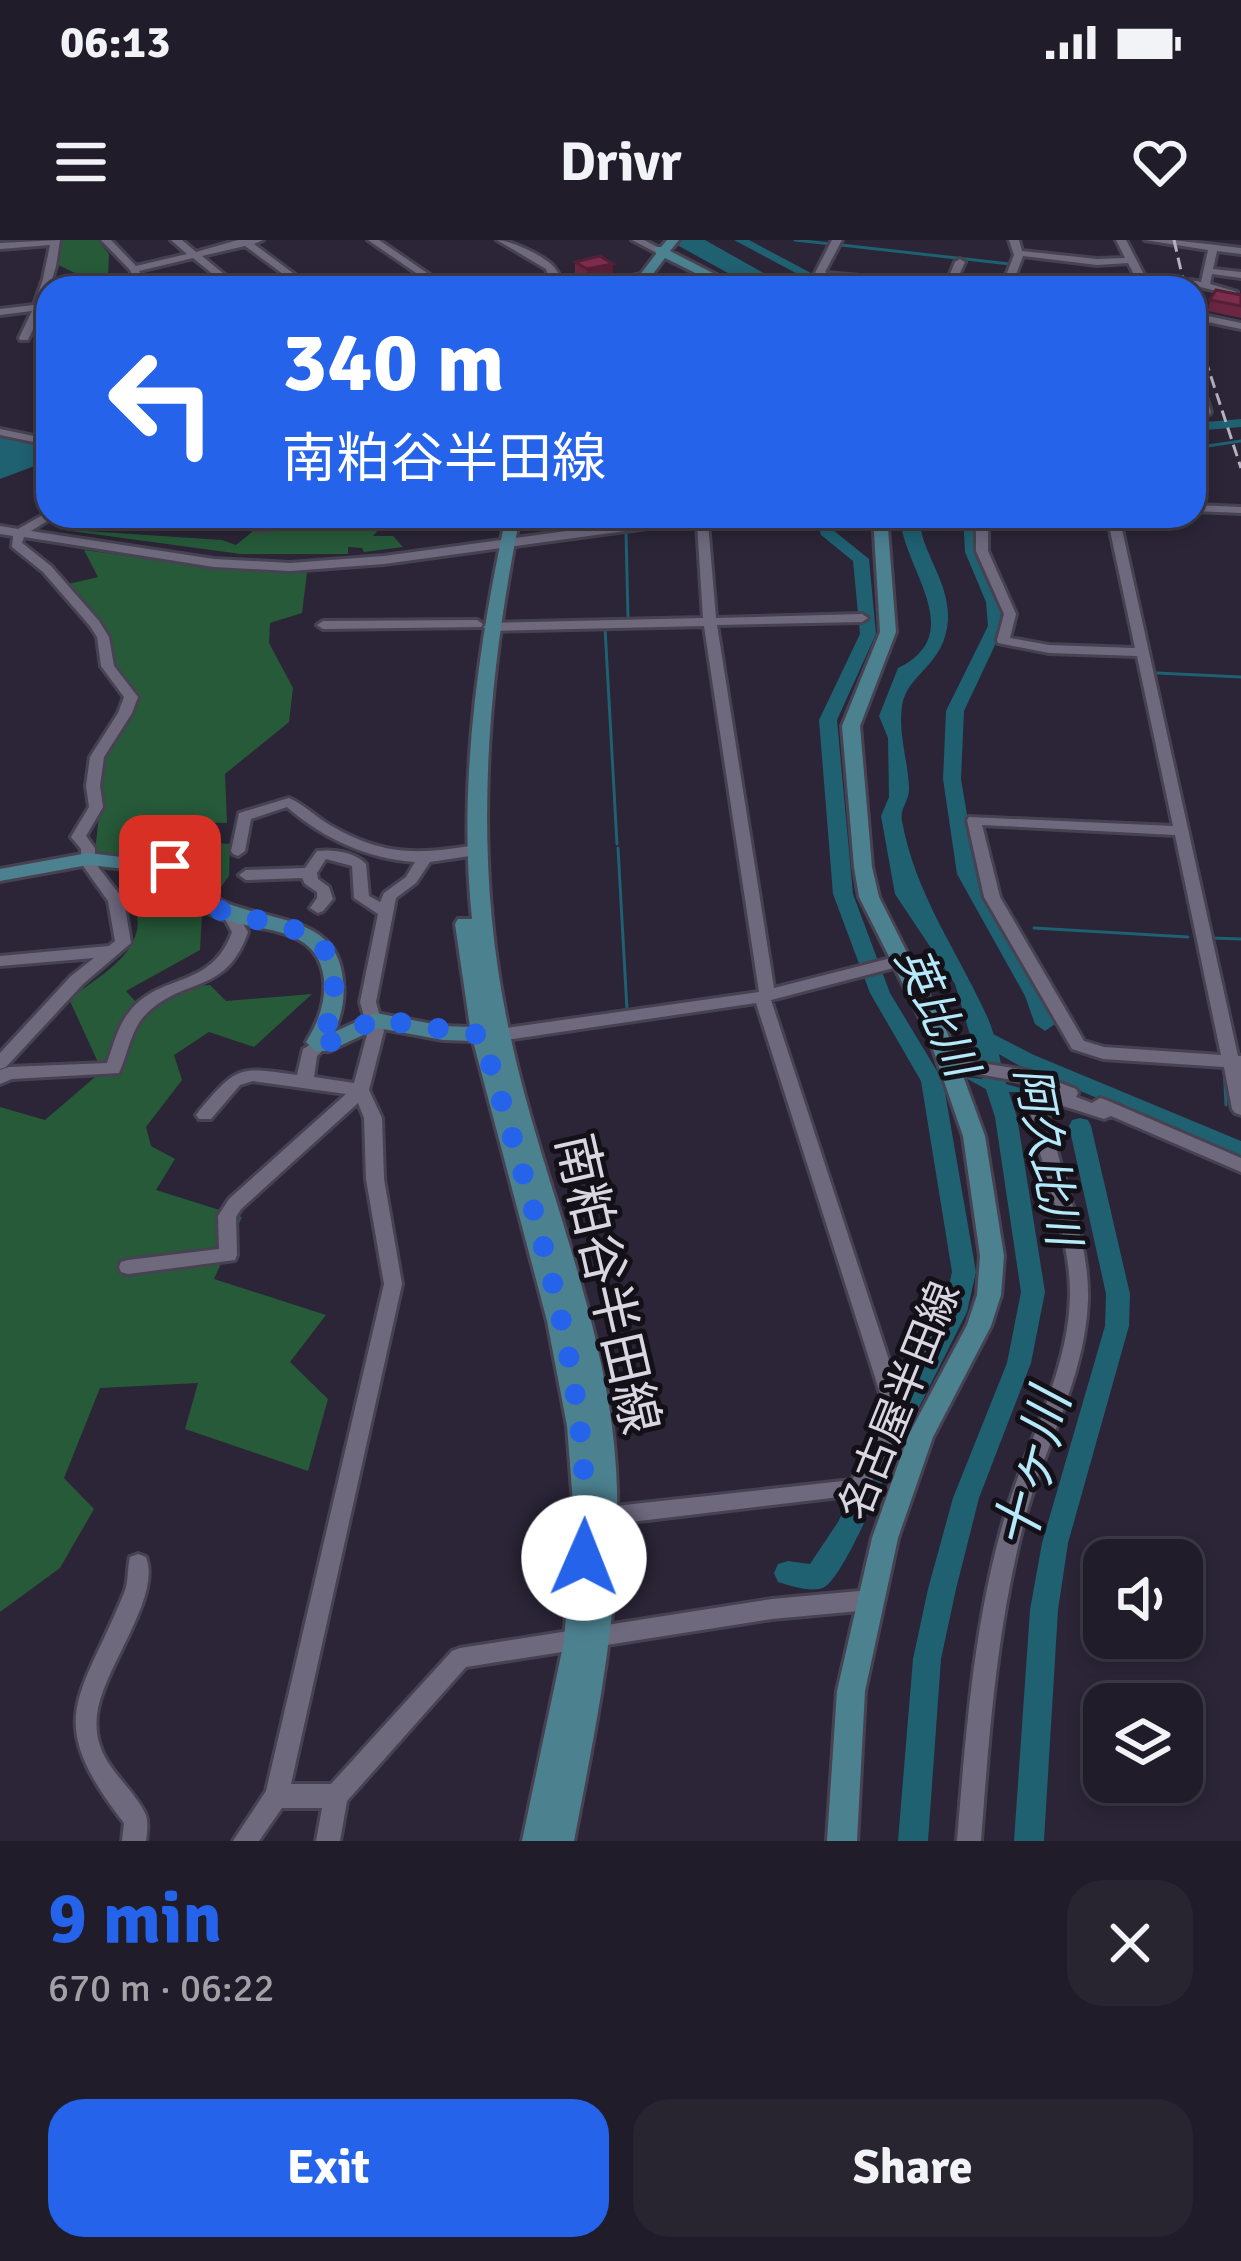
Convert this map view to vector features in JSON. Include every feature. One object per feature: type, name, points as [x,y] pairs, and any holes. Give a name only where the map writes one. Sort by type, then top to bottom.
[{"type":"main road","points":[[642,276],[666,245],[716,276]]},
{"type":"main road","name":"名古屋半田線","points":[[842,1841],[851,1691],[885,1538],[921,1436],[955,1376],[989,1295],[992,1256],[959,1066],[882,965],[869,897],[851,736],[855,710],[888,632],[881,528]]},
{"type":"main road","name":"南粕谷半田線","points":[[503,532],[483,626],[465,933],[559,1321],[580,1426],[586,1516],[588,1640],[537,1841]]},
{"type":"main road","points":[[0,875],[88,859],[190,870],[197,877],[202,901],[291,928],[329,955],[334,971],[334,1016],[317,1042],[320,1045],[332,1044],[376,1019],[490,1035]]},
{"type":"main road","name":"南粕谷半田線","points":[[490,1035],[577,1319],[598,1424],[606,1516],[559,1841]]},
{"type":"street","points":[[106,240],[137,276]]},
{"type":"street","points":[[176,240],[221,276]]},
{"type":"street","points":[[373,240],[426,276]]},
{"type":"street","points":[[502,240],[550,268],[552,276]]},
{"type":"street","points":[[637,240],[666,245]]},
{"type":"street","points":[[837,240],[820,273],[848,276]]},
{"type":"street","points":[[1010,276],[1019,253],[1014,240]]},
{"type":"street","points":[[1120,240],[1140,276]]},
{"type":"street","points":[[1150,240],[1241,250]]},
{"type":"street","points":[[0,246],[21,250],[55,241]]},
{"type":"street","points":[[45,276],[55,241]]},
{"type":"street","points":[[134,269],[249,241],[293,276]]},
{"type":"street","points":[[1206,281],[1213,247]]},
{"type":"street","points":[[1019,253],[1096,262],[1133,260]]},
{"type":"street","points":[[954,276],[960,262]]},
{"type":"street","points":[[926,276],[932,263]]},
{"type":"street","points":[[1208,272],[1241,275]]},
{"type":"street","points":[[1206,286],[1232,292]]},
{"type":"street","points":[[0,312],[36,307]]},
{"type":"street","points":[[1206,319],[1241,326]]},
{"type":"street","points":[[24,338],[36,321]]},
{"type":"street","points":[[0,432],[36,440]]},
{"type":"street","points":[[1206,509],[1241,510]]},
{"type":"street","points":[[0,1063],[76,980],[123,943],[120,915],[109,887],[78,837],[96,807],[90,784],[100,746],[131,697],[108,666],[103,637],[95,624],[47,568],[16,544],[23,531],[36,523]]},
{"type":"street","points":[[0,528],[197,561],[290,567],[384,560],[503,532],[546,528]]},
{"type":"street","points":[[503,532],[560,528]]},
{"type":"street","points":[[606,1516],[858,1488],[897,1415],[765,996],[710,621],[703,528]]},
{"type":"street","points":[[982,528],[982,551],[1010,614],[1003,640],[1042,648],[1143,652]]},
{"type":"street","points":[[1116,528],[1238,1062],[1241,1109]]},
{"type":"street","points":[[322,625],[862,618]]},
{"type":"street","points":[[238,851],[241,819],[289,802],[306,819],[396,856],[423,862],[471,851]]},
{"type":"street","points":[[1182,831],[974,820],[992,897],[1078,1045],[1103,1053],[1238,1062]]},
{"type":"street","points":[[328,828],[330,855]]},
{"type":"street","points":[[246,875],[310,873],[338,848],[349,845],[423,862]]},
{"type":"street","points":[[330,855],[356,861],[362,898],[385,912]]},
{"type":"street","points":[[245,1841],[276,1796],[393,1284],[375,1179],[373,1118],[361,1090],[376,1019],[368,1002],[389,896],[411,880],[423,862]]},
{"type":"street","points":[[310,873],[310,881],[325,890],[326,898],[318,908]]},
{"type":"street","points":[[0,1078],[9,1073],[113,1069],[139,1010],[208,976],[233,950],[240,932],[229,910]]},
{"type":"street","points":[[0,961],[113,951]]},
{"type":"street","points":[[490,1035],[765,996],[882,965]]},
{"type":"street","points":[[305,1079],[309,1053],[320,1045]]},
{"type":"street","points":[[959,1066],[1026,1076],[1241,1165]]},
{"type":"street","points":[[206,1115],[221,1092],[242,1076],[305,1079],[361,1090]]},
{"type":"street","points":[[128,1267],[228,1255],[227,1216],[235,1204],[361,1090]]},
{"type":"street","points":[[969,1841],[979,1697],[993,1610],[1015,1516],[1078,1318],[1078,1276],[1039,1110],[1058,1098],[1104,1113],[1107,1107]]},
{"type":"street","points":[[134,1841],[136,1820],[109,1788],[82,1732],[92,1687],[141,1584],[138,1564]]},
{"type":"street","points":[[276,1796],[336,1796],[460,1658],[734,1614],[870,1600]]},
{"type":"street","points":[[328,1841],[338,1807],[336,1796]]},
{"type":"green space","points":[[59,240],[98,240],[109,254],[108,276],[75,276],[58,265]]},
{"type":"green space","points":[[257,528],[375,528],[379,529],[373,536],[393,536],[403,547],[364,552],[348,547],[348,554],[241,554],[56,529],[222,540],[236,545]]},
{"type":"green space","points":[[84,550],[307,573],[302,613],[270,623],[269,643],[293,688],[289,722],[225,774],[227,823],[136,821],[146,838],[230,844],[229,876],[202,913],[200,950],[126,991],[144,1011],[192,986],[210,985],[226,1001],[312,994],[254,1047],[209,1032],[174,1055],[182,1080],[146,1127],[151,1146],[175,1159],[156,1190],[242,1217],[214,1279],[326,1315],[290,1362],[328,1399],[308,1471],[185,1429],[198,1383],[100,1388],[64,1478],[94,1509],[60,1568],[0,1612],[0,1107],[45,1120],[102,1071],[69,999],[128,951],[138,921],[120,883],[128,860],[95,851],[106,753],[133,711],[134,699],[113,662],[108,633],[68,584],[98,577]]},
{"type":"water","points":[[668,240],[705,240],[769,276],[733,276]]},
{"type":"water","points":[[0,438],[36,442],[36,466],[0,479]]},
{"type":"water","points":[[902,528],[921,528],[944,592],[948,620],[940,648],[911,685],[902,706],[909,787],[901,817],[908,847],[926,897],[989,1022],[1006,1084],[1036,1092],[991,1092],[964,1077],[983,1079],[955,984],[895,894],[881,816],[889,797],[888,738],[879,716],[898,668],[919,654],[929,637],[931,618]]},
{"type":"building","points":[[600,256],[613,264],[587,269],[575,262]]},
{"type":"building","points":[[1216,290],[1241,295],[1241,306],[1210,300]]},
{"type":"waterway","name":"十ヶ川","points":[[740,240],[810,276]]},
{"type":"waterway","points":[[795,240],[831,244]]},
{"type":"waterway","points":[[841,245],[1010,264]]},
{"type":"waterway","points":[[1206,426],[1241,423]]},
{"type":"waterway","points":[[1206,446],[1241,441]]},
{"type":"waterway","points":[[1206,505],[1240,506]]},
{"type":"waterway","name":"英比川","points":[[825,528],[861,559],[868,634],[828,720],[843,894],[880,993],[932,1081],[964,1272],[955,1312],[893,1433]]},
{"type":"waterway","name":"十ヶ川","points":[[971,528],[973,552],[994,602],[996,626],[955,711],[952,779],[967,874],[1035,996],[1045,1024]]},
{"type":"waterway","points":[[1109,528],[1173,827]]},
{"type":"waterway","points":[[626,532],[628,619]]},
{"type":"waterway","points":[[605,628],[617,844]]},
{"type":"waterway","points":[[1157,673],[1241,677]]},
{"type":"waterway","points":[[1175,836],[1181,862]]},
{"type":"waterway","points":[[618,848],[627,1010]]},
{"type":"waterway","points":[[1034,928],[1188,937]]},
{"type":"waterway","points":[[1212,938],[1241,939]]},
{"type":"waterway","points":[[983,1036],[1026,1060],[1241,1150]]},
{"type":"waterway","points":[[1224,1065],[1226,1105]]},
{"type":"waterway","name":"阿久比川","points":[[913,1841],[927,1659],[942,1589],[966,1498],[1019,1363],[1033,1292],[1006,1117],[991,1071]]},
{"type":"waterway","name":"十ヶ川","points":[[1029,1841],[1044,1610],[1055,1543],[1117,1326],[1118,1294],[1080,1126]]},
{"type":"waterway","name":"英比川","points":[[788,1573],[817,1577],[847,1530],[874,1472]]},
{"type":"railway","points":[[1174,240],[1182,276]]},
{"type":"railway","points":[[1206,362],[1241,468]]},
{"type":"route","points":[[170,866],[194,872],[199,896],[208,905],[291,928],[329,955],[334,971],[334,1016],[317,1042],[322,1046],[376,1019],[408,1022],[442,1033],[482,1035],[559,1321],[580,1426],[584,1558]]}]
